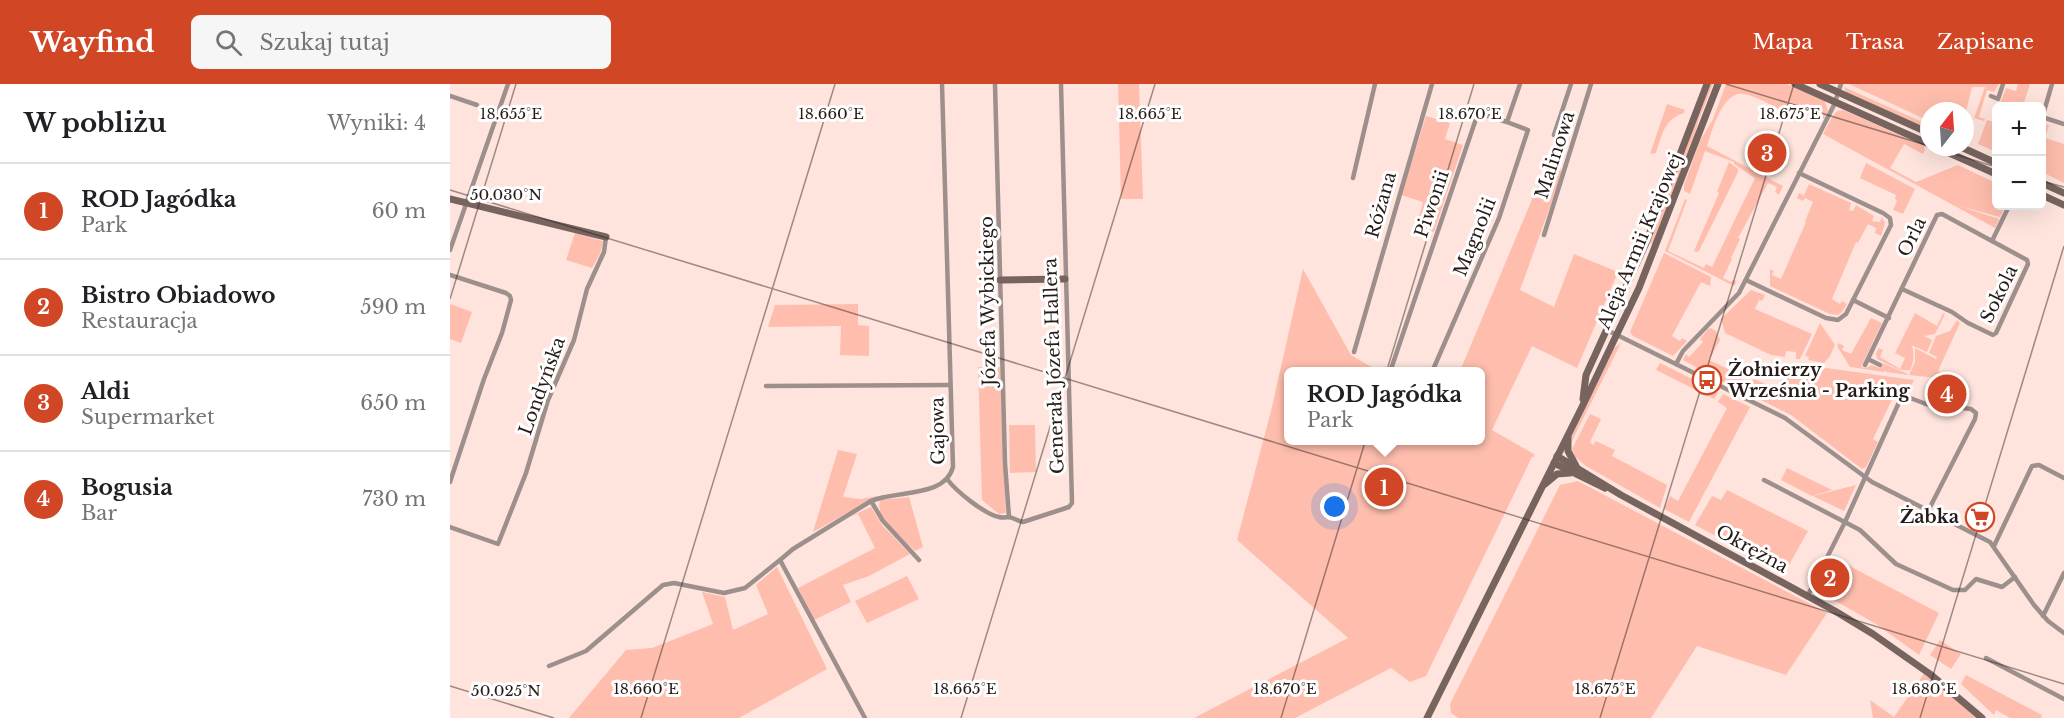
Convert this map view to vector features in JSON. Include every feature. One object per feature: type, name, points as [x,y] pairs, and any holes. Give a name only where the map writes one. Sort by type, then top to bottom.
[{"type":"street","points":[[451,246],[508,84]]},
{"type":"street","name":"Gajowa","points":[[549,666],[586,651],[663,585],[674,583],[724,593],[745,588],[793,549],[871,501],[934,488],[951,475],[953,467],[942,84]]},
{"type":"street","name":"Józefa Wybickiego","points":[[995,84],[1005,463],[1009,517]]},
{"type":"street","name":"Generała Józefa Hallera","points":[[947,479],[959,493],[998,517],[1009,517],[1023,522],[1070,507],[1072,503],[1060,84]]},
{"type":"street","points":[[1353,178],[1375,84]]},
{"type":"street","name":"Różana","points":[[1354,352],[1432,84]]},
{"type":"street","points":[[1507,122],[1520,84]]},
{"type":"street","points":[[1554,135],[1570,84]]},
{"type":"street","name":"Malinowa","points":[[1544,235],[1592,84]]},
{"type":"street","name":"Aleja Armii Krajowej","points":[[1582,406],[1586,375],[1651,232],[1707,84]]},
{"type":"street","points":[[1795,84],[1920,140]]},
{"type":"street","points":[[1820,84],[1920,129]]},
{"type":"street","points":[[1676,364],[1683,351],[1734,300],[1746,280],[1835,102],[1841,84]]},
{"type":"street","points":[[1991,96],[1998,99],[2003,84]]},
{"type":"street","points":[[2046,104],[2052,84]]},
{"type":"street","name":"Aleja Armii Krajowej","points":[[1427,718],[1617,334],[1656,248],[1719,87]]},
{"type":"street","points":[[450,96],[477,105]]},
{"type":"street","name":"Piwonii","points":[[1392,367],[1478,112],[1507,122]]},
{"type":"street","points":[[2046,118],[2064,124]]},
{"type":"street","name":"Magnolii","points":[[1434,367],[1499,218],[1528,130],[1507,122]]},
{"type":"street","points":[[1974,153],[1992,161]]},
{"type":"street","points":[[1956,156],[1992,172]]},
{"type":"street","points":[[1746,280],[1834,321],[1838,320],[1846,314],[1891,225],[1890,218],[1883,213],[1799,173]]},
{"type":"street","points":[[2046,185],[2064,194]]},
{"type":"street","points":[[2046,197],[2064,205]]},
{"type":"street","points":[[450,199],[467,205],[606,237]]},
{"type":"street","points":[[1992,241],[2007,210]]},
{"type":"street","name":"Orla","points":[[1865,365],[1937,215],[1942,214],[2027,260],[2028,264]]},
{"type":"street","name":"Londyńska","points":[[450,527],[498,544],[526,473],[548,400],[574,340],[586,290],[604,252],[606,237]]},
{"type":"street","name":"Sokola","points":[[1902,289],[1952,312],[1993,335],[2028,264]]},
{"type":"street","points":[[450,275],[506,293],[511,300],[502,333],[484,379],[450,482]]},
{"type":"street","points":[[1000,280],[1065,279]]},
{"type":"street","points":[[1852,300],[1889,318]]},
{"type":"street","points":[[1607,330],[1785,418],[1879,486],[1989,542],[2043,616],[2064,633]]},
{"type":"street","points":[[1868,359],[1880,365]]},
{"type":"street","points":[[766,386],[950,385]]},
{"type":"street","points":[[1807,597],[1845,522],[1903,396],[1909,396],[1926,404],[1971,409],[1976,413],[1928,511]]},
{"type":"street","points":[[1538,493],[1547,481],[1557,474],[1576,472],[1568,451],[1569,432]]},
{"type":"street","name":"Okrężna","points":[[1555,460],[1873,634],[1926,671],[1982,718]]},
{"type":"street","points":[[1994,546],[2032,466],[2038,465],[2064,478]]},
{"type":"street","points":[[1764,480],[1868,536],[1896,564],[1953,590],[1965,590],[1976,579],[2002,587],[2015,577]]},
{"type":"street","points":[[871,501],[883,521],[919,560]]},
{"type":"street","points":[[780,560],[865,718]]},
{"type":"street","points":[[2043,616],[2064,573]]},
{"type":"street","points":[[1986,658],[2064,699]]},
{"type":"shaded area","points":[[1118,84],[1139,84],[1143,199],[1121,199]]},
{"type":"shaded area","points":[[1710,84],[1713,84],[1698,122],[1693,143],[1654,245],[1650,243]]},
{"type":"shaded area","points":[[1726,84],[1787,84],[1825,101],[1828,111],[1824,119],[1801,109],[1795,118],[1759,99],[1744,94],[1732,97],[1722,109],[1707,146],[1783,186],[1779,195],[1775,192],[1777,187],[1768,183],[1738,238],[1740,239],[1723,278],[1731,282],[1737,281],[1734,286],[1665,251],[1685,199],[1687,200],[1668,251],[1704,268],[1706,264],[1712,267],[1755,178],[1734,162],[1705,151],[1690,194],[1684,191],[1684,185],[1700,141],[1713,119]]},
{"type":"shaded area","points":[[1849,84],[1999,84],[1994,92],[1987,90],[1979,117],[1985,119],[1984,121],[1974,118],[1985,87],[1972,87],[1968,102],[1920,102],[1920,117]]},
{"type":"shaded area","points":[[2018,84],[2030,84],[2024,102],[2001,102],[2006,88],[2016,91]]},
{"type":"shaded area","points":[[1844,87],[1920,121],[1920,126],[1848,93]]},
{"type":"shaded area","points":[[1667,104],[1685,110],[1684,113],[1672,119],[1662,134],[1656,153],[1650,154]]},
{"type":"shaded area","points":[[1843,110],[1920,144],[1920,152],[1904,144],[1890,168],[1916,182],[1958,165],[1992,181],[1992,210],[2003,210],[2000,217],[1959,206],[1999,219],[1995,228],[1823,134],[1837,111]]},
{"type":"shaded area","points":[[1426,116],[1450,123],[1445,139],[1463,145],[1434,232],[1416,227],[1423,202],[1401,195]]},
{"type":"shaded area","points":[[1987,120],[1992,121],[1992,150],[1978,144]]},
{"type":"shaded area","points":[[2046,138],[2064,144],[2064,183],[2046,174]]},
{"type":"shaded area","points":[[1729,162],[1738,169],[1738,172],[1699,251],[1694,251],[1719,193],[1717,192]]},
{"type":"shaded area","points":[[1866,163],[1915,189],[1903,214],[1893,210],[1897,201],[1896,195],[1860,178]]},
{"type":"shaded area","points":[[1546,166],[1563,171],[1520,290],[1554,307],[1574,254],[1618,272],[1577,368],[1532,346],[1492,430],[1534,454],[1534,457],[1426,676],[1410,682],[1391,668],[1295,718],[1194,718],[1348,638],[1237,540],[1271,411],[1303,269],[1351,355],[1371,367],[1284,367],[1284,445],[1485,445],[1485,367],[1462,367]]},
{"type":"shaded area","points":[[1809,184],[1851,203],[1849,210],[1853,211],[1856,205],[1874,216],[1872,221],[1880,222],[1882,217],[1885,223],[1881,236],[1875,233],[1876,228],[1868,224],[1858,243],[1856,242],[1832,299],[1840,304],[1842,301],[1847,304],[1838,315],[1830,314],[1770,286],[1770,269],[1774,271],[1772,275],[1781,279],[1806,222],[1813,202],[1805,198],[1803,201],[1797,198],[1799,193],[1806,197],[1804,195]]},
{"type":"shaded area","points":[[575,233],[603,241],[600,254],[592,268],[566,260]]},
{"type":"shaded area","points":[[1664,253],[1711,277],[1710,286],[1701,282],[1672,336],[1680,341],[1682,338],[1687,341],[1673,356],[1633,336],[1630,332]]},
{"type":"shaded area","points":[[1751,290],[1765,295],[1762,301],[1759,300],[1755,309],[1812,334],[1800,359],[1796,359],[1796,352],[1786,351],[1785,357],[1771,355],[1725,333],[1721,319]]},
{"type":"shaded area","points":[[450,304],[472,312],[461,343],[450,339]]},
{"type":"shaded area","points":[[858,304],[858,325],[869,326],[869,356],[840,355],[841,326],[768,327],[775,305]]},
{"type":"shaded area","points":[[1915,313],[1937,326],[1943,313],[1945,314],[1935,334],[1924,336],[1932,340],[1927,352],[1911,345],[1914,357],[1910,370],[1898,369],[1877,359],[1876,353],[1879,348],[1883,350],[1880,357],[1900,369],[1905,358],[1895,353]]},
{"type":"shaded area","points":[[1871,318],[1882,323],[1861,367],[1866,368],[1872,365],[1880,368],[1882,365],[1884,369],[1882,363],[1908,375],[1885,370],[1884,372],[1850,367],[1837,346],[1839,343],[1844,346],[1842,350],[1851,354]]},
{"type":"shaded area","points":[[1957,320],[1960,323],[1938,371],[1955,380],[1909,375],[1915,362],[1915,348],[1936,359],[1937,357],[1929,353],[1936,336],[1950,331]]},
{"type":"shaded area","points":[[1820,323],[1835,345],[1824,363],[1808,360],[1809,357],[1805,356]]},
{"type":"shaded area","points":[[1711,328],[1716,331],[1720,340],[1709,360],[1737,373],[1740,371],[1746,374],[1737,387],[1683,360],[1686,354],[1689,357],[1703,342],[1700,339]]},
{"type":"shaded area","points":[[1621,343],[1570,445],[1572,434],[1614,348]]},
{"type":"shaded area","points":[[1660,363],[1718,392],[1714,399],[1656,370]]},
{"type":"shaded area","points":[[1797,364],[1914,380],[1909,390],[1899,385],[1873,439],[1878,442],[1866,467],[1862,469],[1791,415],[1747,393],[1752,380],[1755,379],[1780,391],[1791,370],[1794,370]]},
{"type":"shaded area","points":[[978,367],[1000,367],[1006,513],[999,514],[982,500]]},
{"type":"shaded area","points":[[1723,394],[1750,407],[1689,522],[1664,509],[1670,496],[1678,501],[1727,408],[1718,402]]},
{"type":"shaded area","points":[[1590,414],[1601,419],[1590,442],[1593,445],[1596,441],[1615,450],[1612,456],[1667,485],[1660,508],[1586,466],[1575,457],[1572,449]]},
{"type":"shaded area","points":[[1009,425],[1035,425],[1036,472],[1010,473]]},
{"type":"shaded area","points":[[838,450],[857,454],[843,497],[861,499],[878,496],[813,532]]},
{"type":"shaded area","points":[[1787,468],[1832,490],[1812,496],[1781,480]]},
{"type":"shaded area","points":[[1578,481],[1827,613],[1786,675],[1697,646],[1651,718],[1458,718],[1451,713],[1450,704],[1560,485]]},
{"type":"shaded area","points":[[1856,485],[1844,511],[1813,496]]},
{"type":"shaded area","points":[[1727,490],[1808,531],[1785,572],[1695,525],[1712,496],[1721,500]]},
{"type":"shaded area","points":[[909,497],[923,547],[915,551],[890,527],[879,506],[881,500]]},
{"type":"shaded area","points":[[871,507],[882,525],[910,554],[869,576],[843,585],[851,602],[814,620],[798,588],[875,548],[858,514],[847,518]]},
{"type":"shaded area","points":[[1844,563],[1939,613],[1919,655],[1876,624],[1827,596]]},
{"type":"shaded area","points":[[777,567],[827,669],[739,718],[569,718],[626,650],[652,648],[713,624],[702,592],[725,597],[733,630],[768,614],[756,585]]},
{"type":"shaded area","points":[[907,576],[919,599],[867,623],[855,601]]},
{"type":"shaded area","points":[[1940,640],[1961,654],[1951,669],[1930,655]]},
{"type":"shaded area","points":[[1926,671],[1982,718],[1873,718],[1870,700],[1894,717]]},
{"type":"shaded area","points":[[1966,675],[2042,715],[2041,718],[2010,718],[1996,710],[1994,715],[1961,684]]},
{"type":"place","name":"Aldi","points":[[1767,153]]},
{"type":"place","name":"Żołnierzy Września - Parking","points":[[1707,380]]},
{"type":"place","name":"Bogusia","points":[[1947,394]]},
{"type":"place","name":"ROD Jagódka","points":[[1384,487]]},
{"type":"place","name":"Żabka","points":[[1980,517]]},
{"type":"place","name":"Bistro Obiadowo","points":[[1830,578]]}]
